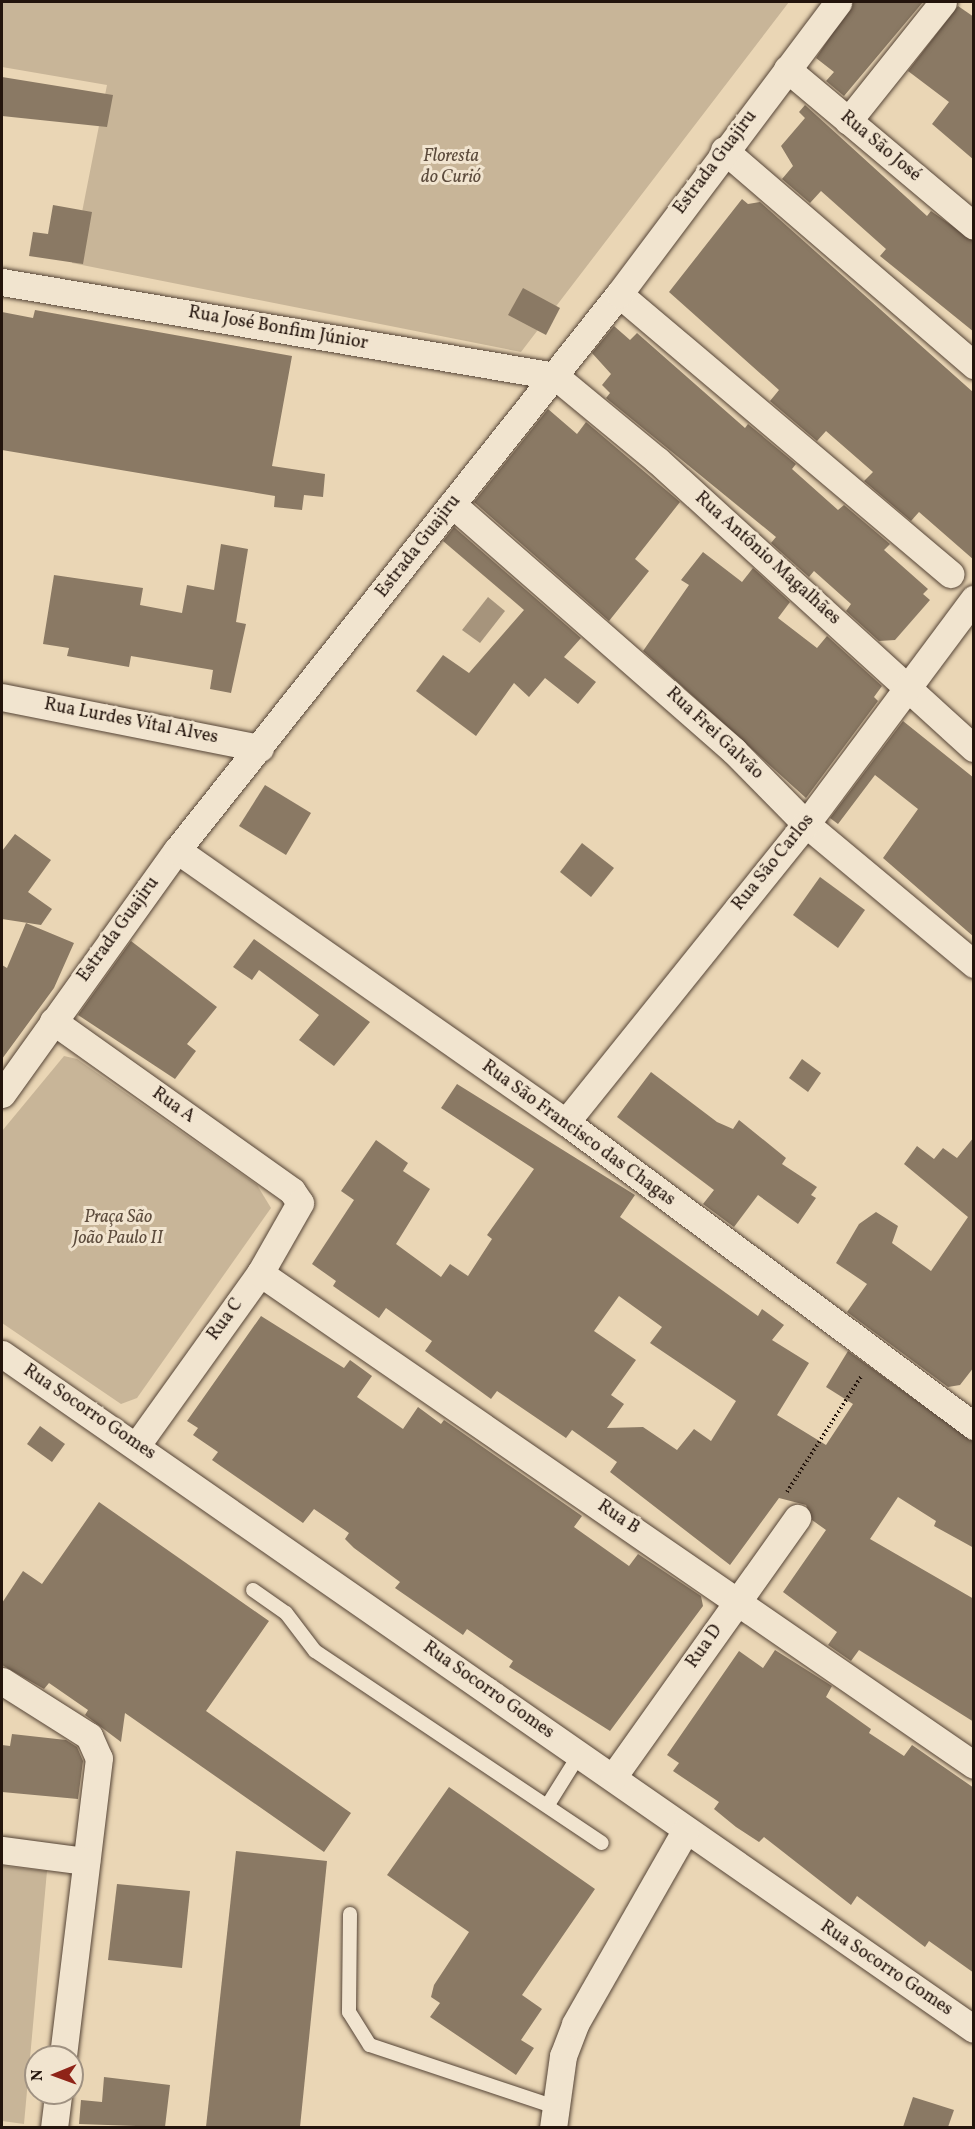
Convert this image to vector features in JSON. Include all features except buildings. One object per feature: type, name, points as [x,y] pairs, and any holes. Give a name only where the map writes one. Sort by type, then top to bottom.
[{"type":"street","name":"Estrada Guajiru","points":[[2,1094],[177,850],[619,294],[724,150],[838,2]]},
{"type":"street","points":[[848,121],[943,2]]},
{"type":"street","name":"Rua São José","points":[[787,69],[848,121],[970,214]]},
{"type":"street","points":[[724,150],[974,365]]},
{"type":"street","name":"Rua José Bonfim Júnior","points":[[2,282],[555,376]]},
{"type":"street","points":[[619,294],[950,574]]},
{"type":"street","name":"Rua Antônio Magalhães","points":[[555,376],[665,468],[909,692],[974,748]]},
{"type":"street","name":"Rua Frei Galvão","points":[[453,504],[734,750],[806,824],[974,964]]},
{"type":"street","name":"Rua São Carlos","points":[[566,1122],[909,692],[974,599]]},
{"type":"street","name":"Rua Lurdes Vítal Alves","points":[[2,697],[260,748]]},
{"type":"street","name":"Rua São Francisco das Chagas","points":[[177,850],[566,1122],[876,1354],[971,1418]]},
{"type":"street","name":"Rua A","points":[[53,1021],[292,1191]]},
{"type":"street","name":"Rua C","points":[[137,1445],[260,1273],[299,1210],[292,1191]]},
{"type":"street","name":"Rua B","points":[[260,1273],[738,1600],[974,1765]]},
{"type":"street","name":"Rua Socorro Gomes","points":[[2,1354],[137,1445],[613,1777],[685,1831],[974,2029]]},
{"type":"street","name":"Rua D","points":[[613,1777],[797,1518]]},
{"type":"street","points":[[2,1680],[89,1736],[99,1758],[64,2045]]},
{"type":"street","points":[[554,2117],[563,2056],[575,2024],[685,1831]]},
{"type":"street","points":[[2,1850],[86,1861]]},
{"type":"street","points":[[54,2127],[57,2105]]},
{"type":"lane","points":[[253,1590],[286,1613],[315,1651],[549,1803],[602,1843]]},
{"type":"lane","points":[[549,1803],[579,1755]]},
{"type":"lane","points":[[350,1914],[349,2013],[370,2045],[554,2117]]},
{"type":"path","points":[[797,1518],[778,1505],[876,1354]]},
{"type":"green space","name":"Floresta do Curió","points":[[2,2],[789,2],[521,352],[72,263],[107,85],[2,67]]},
{"type":"green space","name":"Praça São João Paulo II","points":[[64,1056],[77,1059],[257,1185],[271,1208],[137,1398],[121,1404],[2,1323],[2,1131]]},
{"type":"green space","points":[[2,1866],[47,1871],[31,2045],[24,2045],[24,2124],[2,2121]]},
{"type":"shaded area","points":[[488,597],[505,611],[480,643],[462,630]]}]
